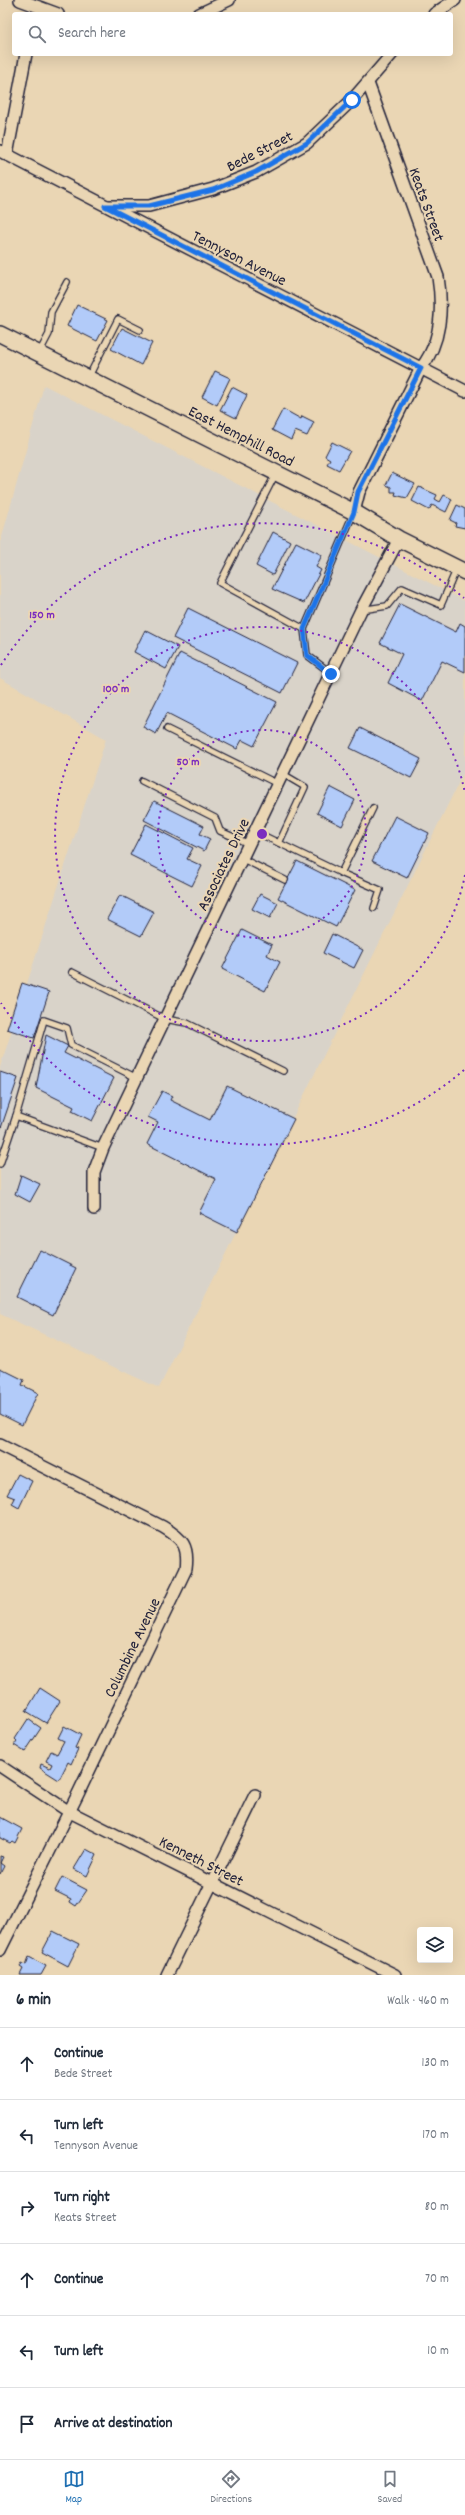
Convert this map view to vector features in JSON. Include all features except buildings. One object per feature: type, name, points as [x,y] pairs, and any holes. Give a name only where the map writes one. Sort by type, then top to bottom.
[{"type":"street","points":[[20,0],[34,7],[51,12]]},
{"type":"street","points":[[203,12],[229,0]]},
{"type":"street","points":[[437,12],[455,0]]},
{"type":"street","points":[[4,153],[26,56]]},
{"type":"street","name":"Bede Street","points":[[105,206],[149,206],[213,190],[256,172],[307,143],[368,83],[390,56]]},
{"type":"street","name":"Keats Street","points":[[354,512],[358,492],[421,368],[428,359],[439,327],[442,301],[438,277],[368,83]]},
{"type":"street","name":"Tennyson Avenue","points":[[4,153],[465,391]]},
{"type":"street","name":"East Hemphill Road","points":[[0,334],[276,472],[354,512],[399,539],[461,570]]},
{"type":"street","name":"Associates Drive","points":[[94,1209],[94,1172],[103,1148],[256,832],[361,610],[399,539]]},
{"type":"street","name":"Columbine Avenue","points":[[0,1445],[163,1527],[184,1544],[188,1554],[186,1569],[0,1950]]},
{"type":"street","name":"Kenneth Street","points":[[0,1766],[68,1811],[395,1975]]},
{"type":"street","points":[[167,1975],[254,1795]]},
{"type":"lane","points":[[39,354],[49,334],[51,312],[67,282]]},
{"type":"lane","points":[[88,378],[118,319],[140,330]]},
{"type":"lane","points":[[276,472],[220,583],[304,629]]},
{"type":"lane","points":[[331,674],[307,655],[304,629],[354,512]]},
{"type":"lane","points":[[361,610],[387,606],[402,588],[441,606],[461,570]]},
{"type":"lane","points":[[167,730],[281,779],[305,787],[279,843]]},
{"type":"lane","points":[[142,781],[214,818],[220,831],[249,844]]},
{"type":"lane","points":[[341,872],[373,808]]},
{"type":"lane","points":[[256,832],[380,890],[374,908]]},
{"type":"lane","points":[[242,860],[285,880]]},
{"type":"lane","points":[[72,972],[165,1019],[187,1023],[283,1071]]},
{"type":"lane","points":[[0,1164],[16,1116],[44,1020],[67,1028],[71,1045],[137,1078]]},
{"type":"lane","points":[[16,1116],[103,1148]]},
{"type":"shaded area","points":[[44,385],[465,601],[465,770],[159,1388],[0,1314],[0,1067],[106,739],[0,678],[0,544]]},
{"type":"route","points":[[331,674],[307,655],[304,629],[354,512],[358,492],[421,368],[105,206],[149,206],[213,190],[256,172],[307,143],[352,100]]}]
